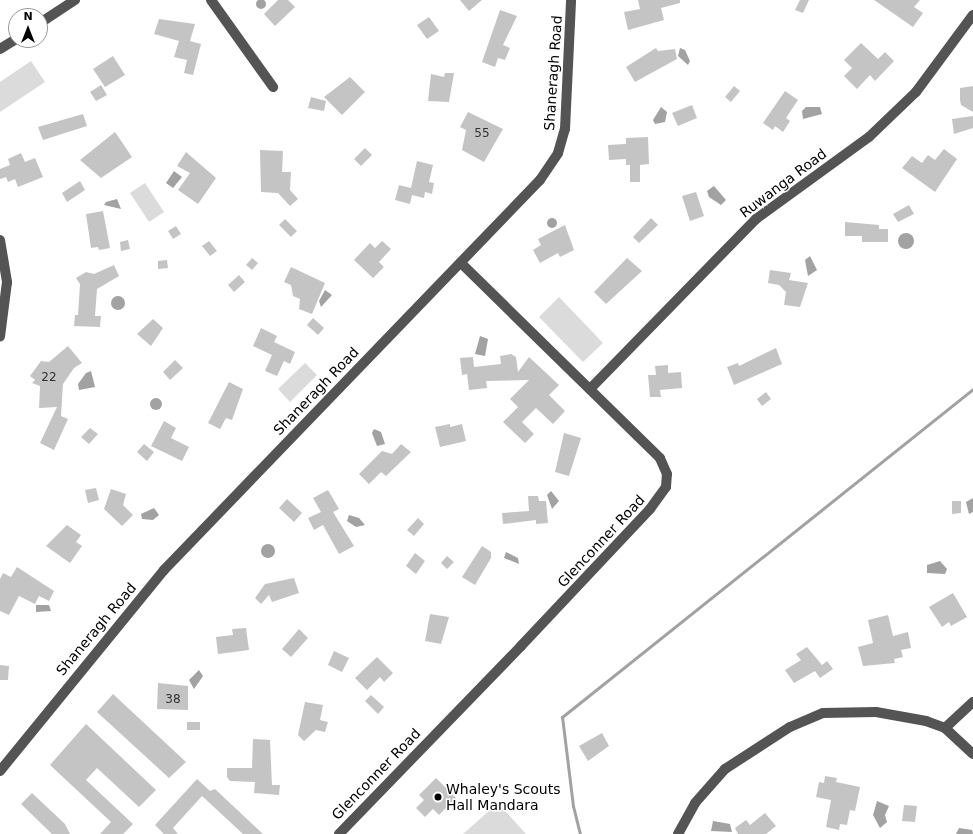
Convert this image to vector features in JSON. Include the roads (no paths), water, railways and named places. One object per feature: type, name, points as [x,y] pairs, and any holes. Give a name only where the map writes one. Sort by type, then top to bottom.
[{"type":"street","points":[[48,18],[75,0]]},
{"type":"street","points":[[211,0],[274,87]]},
{"type":"street","name":"Shaneragh Road","points":[[0,771],[164,570],[540,180],[558,153],[565,129],[571,0]]},
{"type":"street","name":"Ruwanga Road","points":[[590,389],[756,219],[869,137],[916,92],[973,15]]},
{"type":"street","points":[[0,240],[7,282],[0,337]]},
{"type":"street","name":"Glenconner Road","points":[[339,834],[660,497],[667,474],[660,458],[461,263]]},
{"type":"street","points":[[945,728],[973,702]]},
{"type":"street","points":[[678,834],[700,797],[724,769],[790,727],[823,713],[876,712],[945,728],[973,754]]},
{"type":"waterway","points":[[580,834],[573,806],[562,717],[973,389]]},
{"type":"place","name":"Whaley's Scouts Hall Mandara","points":[[438,797]]}]
